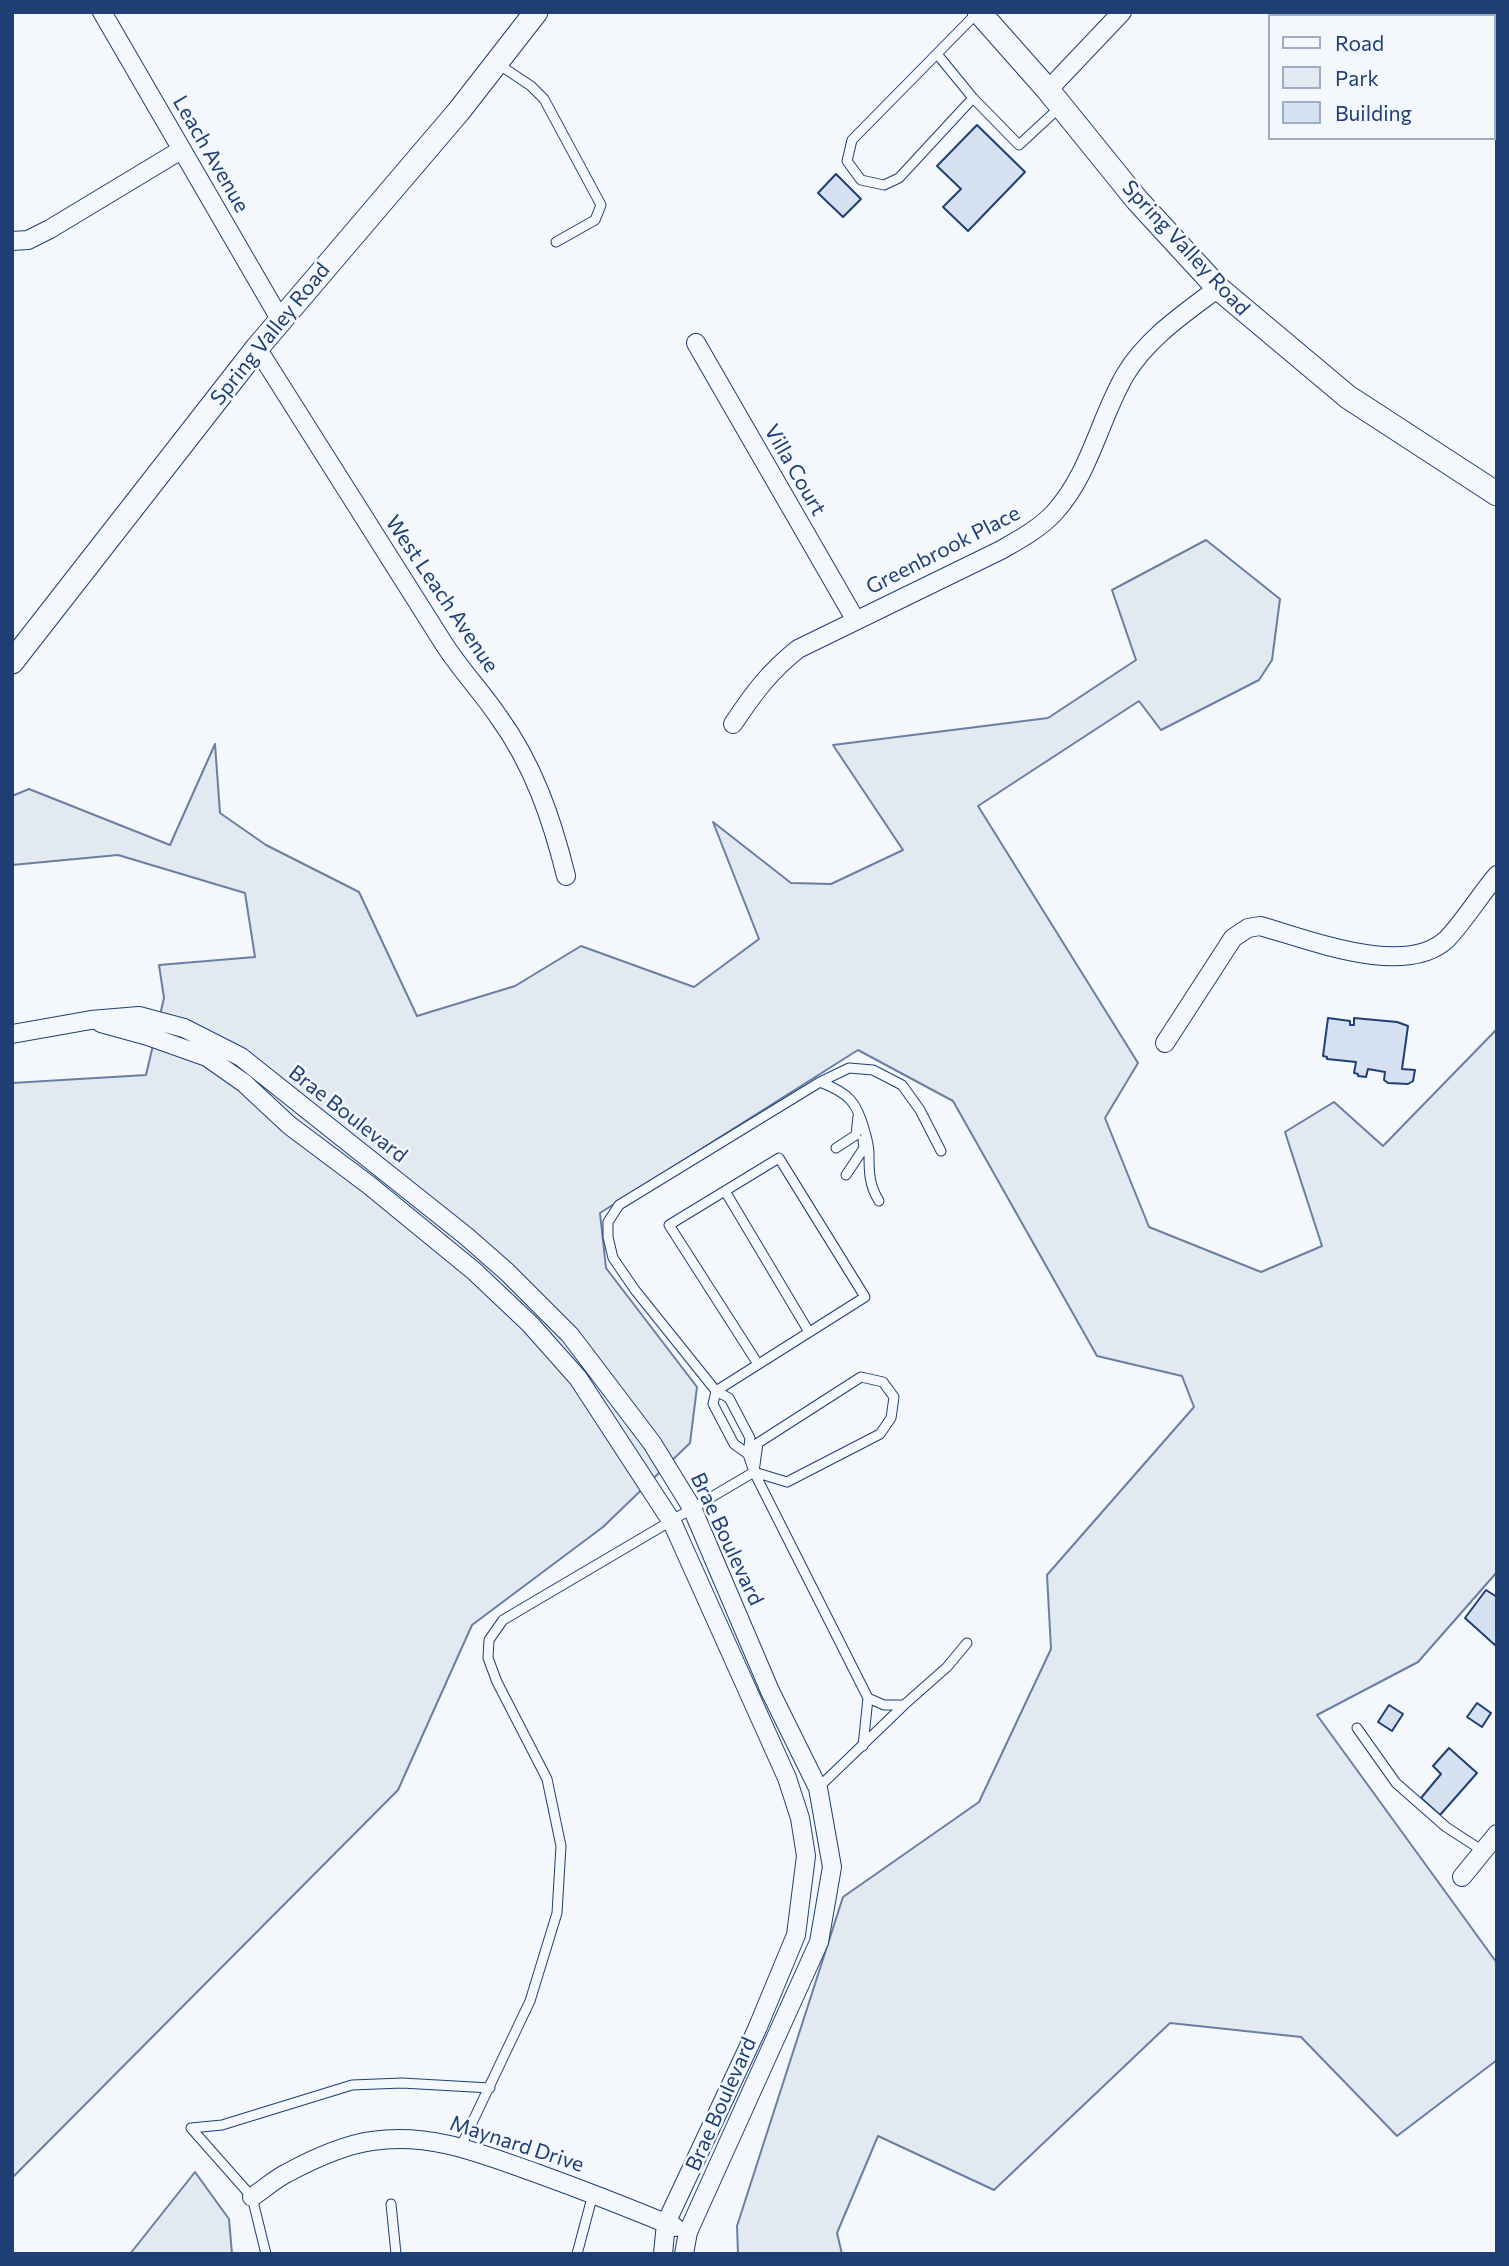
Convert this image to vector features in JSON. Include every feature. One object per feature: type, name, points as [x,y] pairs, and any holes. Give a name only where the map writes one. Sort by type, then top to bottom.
[{"type":"street","name":"Leach Avenue","points":[[102,12],[280,319]]},
{"type":"street","name":"Spring Valley Road","points":[[12,662],[280,319],[459,111],[536,12]]},
{"type":"street","name":"Spring Valley Road","points":[[978,12],[1055,98],[1137,200],[1219,288],[1348,397],[1497,494]]},
{"type":"street","points":[[1055,98],[1122,12]]},
{"type":"street","points":[[12,242],[28,240],[50,229],[181,150]]},
{"type":"street","name":"Greenbrook Place","points":[[733,724],[758,686],[776,666],[798,649],[1001,550],[1030,534],[1054,514],[1072,490],[1085,466],[1125,374],[1166,328],[1219,288]]},
{"type":"street","name":"Villa Court","points":[[696,343],[855,619]]},
{"type":"street","name":"West Leach Avenue","points":[[257,348],[450,653],[499,716],[520,750],[552,821],[566,876]]},
{"type":"street","points":[[1165,1043],[1233,938],[1248,928],[1260,926],[1371,956],[1398,957],[1420,953],[1434,948],[1446,939],[1497,875]]},
{"type":"street","name":"Brae Boulevard","points":[[12,1034],[91,1020],[139,1016],[184,1028],[241,1057],[466,1236],[507,1272],[570,1335],[652,1443],[692,1508],[770,1691],[818,1788],[832,1867],[818,1942],[688,2232],[684,2254]]},
{"type":"street","name":"Brae Boulevard","points":[[91,1020],[207,1057],[244,1083],[289,1125],[474,1271],[530,1324],[578,1378],[672,1522],[787,1778],[800,1818],[806,1856],[796,1935],[757,2029],[666,2223],[663,2254]]},
{"type":"street","points":[[1462,1877],[1497,1834]]},
{"type":"street","name":"Maynard Drive","points":[[252,2197],[285,2174],[340,2149],[370,2141],[401,2138],[435,2140],[461,2146],[593,2194],[688,2232]]},
{"type":"lane","points":[[973,98],[899,178],[884,186],[861,180],[847,162],[852,140],[978,12]]},
{"type":"lane","points":[[937,54],[973,98],[1019,145],[1055,98]]},
{"type":"lane","points":[[497,63],[531,86],[544,99],[601,205],[595,220],[556,243]]},
{"type":"lane","points":[[863,1746],[868,1698],[754,1472],[748,1454],[750,1438],[729,1398],[716,1391],[635,1290],[613,1258],[608,1222],[619,1205],[820,1082],[849,1068],[873,1070],[902,1084],[920,1110],[941,1151]]},
{"type":"lane","points":[[820,1082],[839,1089],[859,1111],[869,1150],[868,1172],[872,1189],[879,1201]]},
{"type":"lane","points":[[836,1148],[856,1135],[859,1111]]},
{"type":"lane","points":[[846,1175],[864,1148],[859,1111]]},
{"type":"lane","points":[[748,1454],[734,1444],[713,1404],[716,1391],[865,1297],[779,1158],[669,1225],[758,1364]]},
{"type":"lane","points":[[725,1191],[809,1332]]},
{"type":"lane","points":[[461,2146],[530,2001],[546,1956],[557,1913],[561,1846],[547,1779],[497,1682],[488,1658],[489,1640],[503,1620],[754,1472],[787,1482],[880,1434],[891,1418],[894,1397],[883,1382],[861,1377],[758,1443],[754,1472]]},
{"type":"lane","points":[[818,1788],[947,1667],[967,1643]]},
{"type":"lane","points":[[868,1698],[884,1705],[904,1705]]},
{"type":"lane","points":[[1357,1728],[1396,1783],[1446,1827],[1483,1851]]},
{"type":"lane","points":[[266,2254],[252,2197],[191,2128],[222,2125],[352,2085],[402,2083],[490,2088]]},
{"type":"lane","points":[[577,2254],[593,2194]]},
{"type":"lane","points":[[391,2204],[396,2254]]},
{"type":"green space","points":[[1206,540],[1280,599],[1272,660],[1259,680],[1161,730],[1139,701],[978,806],[1138,1063],[1105,1118],[1149,1227],[1261,1272],[1322,1246],[1285,1132],[1334,1102],[1383,1146],[1497,1029],[1497,1572],[1418,1662],[1317,1715],[1497,1963],[1497,2060],[1397,2136],[1301,2037],[1170,2023],[994,2190],[878,2136],[837,2233],[842,2254],[738,2254],[737,2226],[843,1897],[979,1802],[1051,1649],[1047,1575],[1194,1407],[1182,1376],[1097,1356],[953,1101],[858,1050],[600,1213],[606,1268],[697,1387],[690,1443],[603,1527],[472,1625],[398,1790],[12,2178],[12,1083],[146,1075],[164,998],[159,965],[255,957],[245,893],[118,855],[12,865],[12,796],[29,789],[170,845],[215,744],[220,813],[266,845],[359,892],[417,1016],[515,986],[581,946],[694,987],[759,939],[713,822],[791,883],[831,884],[903,850],[833,745],[1048,718],[1136,660],[1112,590]]},
{"type":"green space","points":[[195,2172],[229,2219],[232,2254],[130,2254]]},
{"type":"building","points":[[977,125],[1025,172],[968,231],[943,207],[961,189],[937,166]]},
{"type":"building","points":[[836,174],[861,199],[843,217],[818,193]]},
{"type":"building","points":[[1328,1018],[1350,1021],[1350,1025],[1354,1025],[1354,1018],[1397,1022],[1408,1026],[1402,1069],[1415,1070],[1413,1081],[1408,1084],[1388,1083],[1384,1080],[1385,1072],[1368,1069],[1366,1077],[1358,1076],[1354,1073],[1356,1062],[1327,1059],[1323,1056]]},
{"type":"building","points":[[1486,1590],[1497,1597],[1496,1646],[1465,1618]]},
{"type":"building","points":[[1477,1703],[1491,1713],[1482,1727],[1467,1717]]},
{"type":"building","points":[[1389,1705],[1403,1714],[1392,1731],[1378,1722]]},
{"type":"building","points":[[1449,1748],[1477,1773],[1440,1815],[1421,1798],[1441,1774],[1433,1766]]}]
